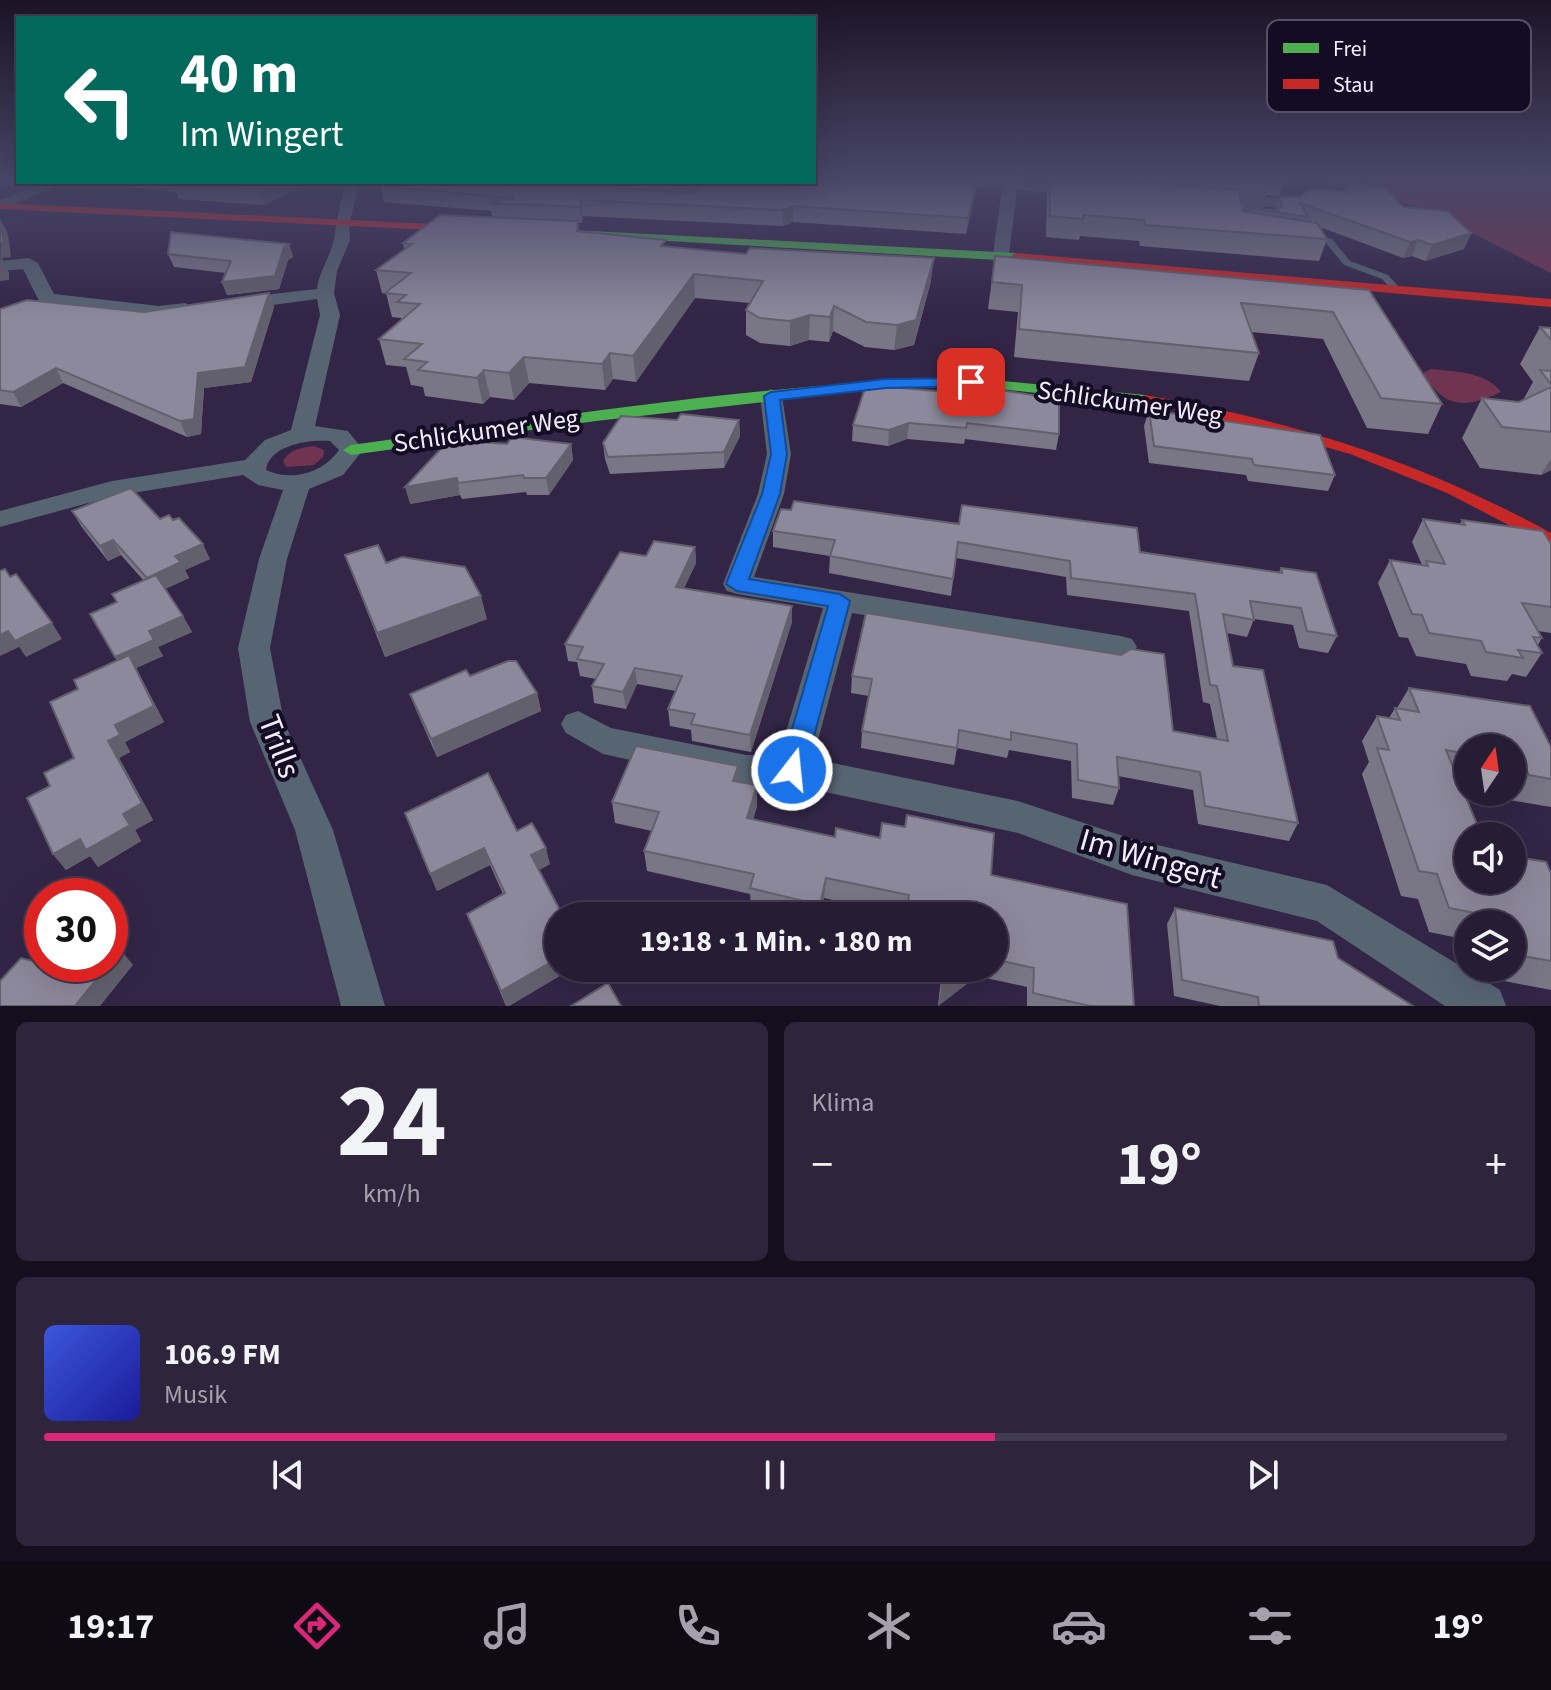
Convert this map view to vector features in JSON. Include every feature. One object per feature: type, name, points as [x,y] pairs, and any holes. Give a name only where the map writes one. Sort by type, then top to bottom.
[{"type":"main road","points":[[366,225],[1001,254],[1551,303]]},
{"type":"main road","name":"Schlickumer Weg","points":[[351,450],[569,417],[886,384],[971,382],[1205,410],[1295,429],[1434,477],[1551,541]]},
{"type":"street","points":[[302,434],[330,315],[325,293],[328,271],[342,240],[341,225]]},
{"type":"street","points":[[1001,254],[1005,225]]},
{"type":"street","points":[[0,266],[32,256],[47,299]]},
{"type":"street","points":[[23,308],[47,299],[159,312],[325,293]]},
{"type":"street","points":[[771,396],[779,454],[771,494],[737,584],[1121,647]]},
{"type":"street","points":[[0,519],[112,489],[253,466],[270,446],[302,434],[337,435],[348,441],[351,450],[335,470],[298,483],[264,481],[255,474],[253,466]]},
{"type":"street","name":"Trills","points":[[298,483],[273,559],[254,648],[267,722],[314,830],[363,1006]]},
{"type":"street","points":[[792,770],[840,601]]},
{"type":"street","name":"Im Wingert","points":[[578,724],[603,740],[746,770],[792,770],[1018,817],[1132,857],[1327,904],[1484,1006]]},
{"type":"lane","points":[[1300,236],[1329,241],[1347,263],[1385,277],[1394,287]]},
{"type":"shaded area","points":[[1456,225],[1551,225],[1551,273]]},
{"type":"shaded area","points":[[1431,369],[1478,376],[1501,392],[1477,401],[1457,402],[1439,394],[1431,385],[1423,373]]},
{"type":"shaded area","points":[[314,446],[324,450],[323,457],[314,465],[286,467],[283,461],[289,454]]},
{"type":"building","points":[[0,225],[1,225],[4,243],[0,243]]},
{"type":"building","points":[[427,225],[578,225],[577,231],[666,240],[661,246],[746,254],[750,248],[934,258],[916,320],[897,325],[866,322],[834,306],[830,317],[810,315],[790,321],[760,318],[746,310],[763,281],[694,274],[633,356],[610,353],[602,364],[524,357],[509,373],[484,370],[477,378],[418,370],[427,362],[404,359],[422,344],[379,339],[420,304],[397,302],[406,295],[385,293],[411,273],[376,270],[412,244],[403,243]]},
{"type":"building","points":[[1145,225],[1318,225],[1327,239]]},
{"type":"building","points":[[1362,225],[1463,225],[1471,233],[1432,245],[1418,240],[1410,242]]},
{"type":"building","points":[[171,232],[289,244],[284,247],[275,276],[222,282],[231,261],[168,254]]},
{"type":"building","points":[[995,256],[1369,290],[1442,404],[1381,398],[1333,312],[1241,303],[1259,353],[1019,329],[1022,285],[992,282]]},
{"type":"building","points":[[269,293],[245,367],[198,373],[194,419],[180,421],[56,368],[13,392],[0,390],[0,309],[27,300],[144,312]]},
{"type":"building","points":[[1540,327],[1551,328],[1551,340]]},
{"type":"building","points":[[1540,370],[1551,371],[1551,384]]},
{"type":"building","points":[[866,385],[969,394],[970,388],[987,388],[1059,399],[1059,434],[967,423],[966,428],[909,423],[889,430],[853,425]]},
{"type":"building","points":[[1551,387],[1551,432],[1502,427],[1482,398],[1519,402]]},
{"type":"building","points":[[1149,410],[1320,435],[1335,475],[1254,465],[1252,459],[1154,446]]},
{"type":"building","points":[[681,414],[739,420],[724,452],[608,457],[603,443],[621,416],[677,420]]},
{"type":"building","points":[[512,437],[571,444],[546,478],[524,478],[523,475],[458,483],[457,478],[405,487],[449,440],[507,444]]},
{"type":"building","points":[[131,488],[160,519],[169,515],[173,520],[179,518],[203,544],[175,556],[181,562],[147,578],[113,540],[100,546],[72,511]]},
{"type":"building","points":[[794,501],[959,524],[962,505],[1137,528],[1140,552],[1282,573],[1281,568],[1316,573],[1337,636],[1307,631],[1301,608],[1250,601],[1254,620],[1223,614],[1233,666],[1263,670],[1298,823],[1205,806],[1200,772],[1117,757],[1119,788],[1078,780],[1077,744],[1011,732],[1011,740],[959,730],[957,748],[862,731],[872,679],[852,676],[866,613],[1121,655],[1131,649],[1164,654],[1173,731],[1228,741],[1217,686],[1210,685],[1195,594],[1071,578],[1070,561],[958,542],[953,579],[830,556],[835,540],[773,531],[781,509],[791,510]]},
{"type":"building","points":[[1423,519],[1465,525],[1462,520],[1543,531],[1551,544],[1551,607],[1522,603],[1542,638],[1533,637],[1542,653],[1518,650],[1523,658],[1486,652],[1481,641],[1429,633],[1422,615],[1412,614],[1390,560],[1428,566],[1426,561],[1445,564]]},
{"type":"building","points":[[654,541],[695,547],[676,587],[792,606],[750,735],[691,724],[695,714],[668,709],[682,676],[635,668],[623,692],[592,686],[604,664],[577,659],[583,647],[565,644],[620,552],[646,556]]},
{"type":"building","points":[[378,545],[386,563],[402,557],[465,567],[481,596],[377,633],[345,555]]},
{"type":"building","points":[[5,569],[10,577],[16,574],[52,623],[15,641],[8,631],[0,635],[0,571]]},
{"type":"building","points":[[156,575],[183,616],[149,631],[154,640],[115,657],[90,614],[117,602],[112,594]]},
{"type":"building","points":[[129,655],[154,706],[115,725],[120,735],[108,741],[142,803],[123,814],[130,825],[86,850],[80,839],[53,854],[27,798],[50,786],[44,773],[74,758],[50,702],[78,689],[74,680]]},
{"type":"building","points":[[508,661],[516,661],[537,693],[431,739],[410,694],[466,670],[470,676]]},
{"type":"building","points":[[1409,688],[1530,706],[1551,747],[1551,779],[1529,775],[1526,769],[1526,734],[1454,734],[1454,751],[1446,750],[1454,769],[1454,806],[1469,806],[1476,822],[1454,822],[1454,894],[1526,894],[1526,858],[1546,862],[1551,873],[1551,961],[1526,957],[1526,910],[1449,908],[1437,874],[1419,871],[1377,748],[1389,750],[1377,716],[1400,720],[1395,708],[1419,712]]},
{"type":"building","points":[[636,746],[738,766],[733,781],[757,785],[747,818],[835,837],[836,828],[880,838],[882,823],[905,827],[907,815],[994,833],[991,875],[1127,904],[1134,1006],[1090,1006],[1033,993],[1034,968],[1008,962],[1008,902],[908,902],[909,895],[826,878],[821,902],[808,902],[750,888],[754,874],[644,851],[659,812],[612,802]]},
{"type":"building","points":[[488,773],[517,831],[532,823],[546,848],[531,855],[556,902],[544,902],[544,966],[501,991],[467,914],[505,893],[484,848],[430,874],[405,813]]},
{"type":"building","points":[[1175,908],[1333,941],[1338,958],[1413,1006],[1259,1006],[1258,997],[1182,980]]},
{"type":"building","points":[[21,958],[24,959],[24,982],[94,982],[75,1006],[0,1006],[0,981]]},
{"type":"building","points":[[608,983],[621,1006],[571,1006]]},
{"type":"traffic: fast","points":[[533,231],[1016,257]]},
{"type":"traffic: fast","points":[[351,450],[596,416],[886,384],[972,382],[1145,400]]},
{"type":"traffic: jam","points":[[391,225],[475,229]]},
{"type":"traffic: jam","points":[[1016,257],[1551,303]]},
{"type":"traffic: jam","points":[[1145,400],[1254,421],[1356,450],[1453,489],[1551,541]]},
{"type":"route","points":[[792,770],[840,601],[737,584],[771,494],[779,454],[771,396],[886,384],[971,382]]}]
